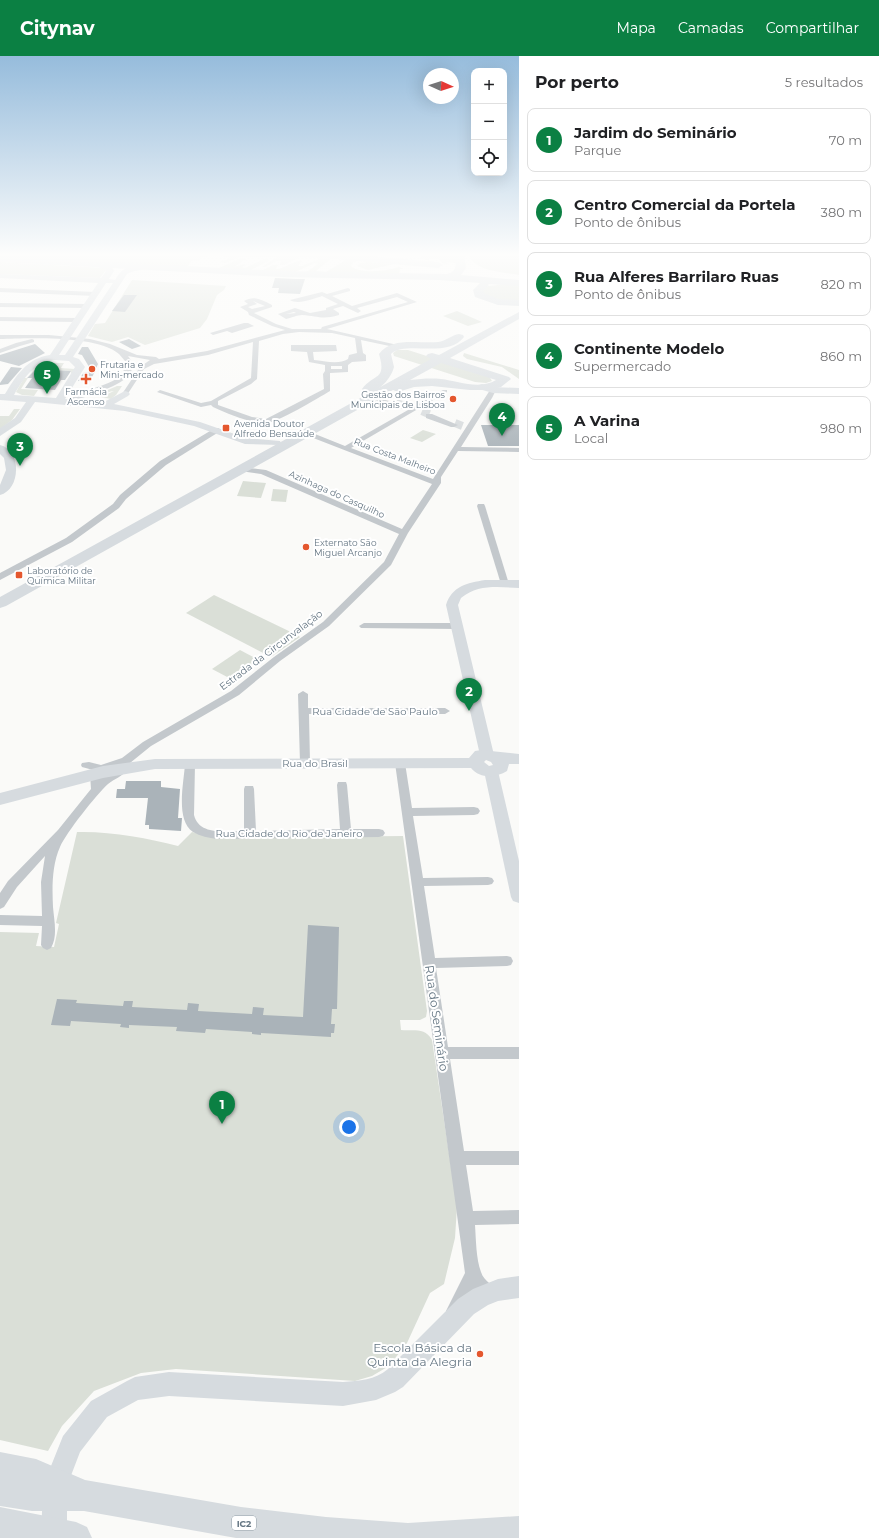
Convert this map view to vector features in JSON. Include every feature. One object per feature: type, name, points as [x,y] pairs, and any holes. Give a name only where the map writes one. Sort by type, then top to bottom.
[{"type":"highway","points":[[385,354],[389,349],[399,346],[435,346],[444,344],[493,322]]},
{"type":"highway","points":[[0,594],[254,465],[276,443],[392,382],[496,322]]},
{"type":"highway","points":[[460,344],[505,322]]},
{"type":"highway","points":[[481,335],[459,353],[459,356],[467,362],[498,370],[504,374],[505,379]]},
{"type":"highway","points":[[399,346],[505,379]]},
{"type":"highway","points":[[385,354],[399,361]]},
{"type":"highway","points":[[323,417],[383,378],[388,367],[385,354]]},
{"type":"highway","points":[[412,365],[488,389]]},
{"type":"highway","points":[[346,412],[372,403],[392,400],[398,387],[416,383],[432,382],[488,389],[505,379]]},
{"type":"highway","points":[[0,603],[254,465],[346,412],[392,382]]},
{"type":"highway","points":[[0,1467],[36,1474],[84,1495]]},
{"type":"highway","name":"IC2","points":[[0,1490],[32,1495],[84,1495],[241,1523],[326,1533],[406,1538]]},
{"type":"highway","points":[[0,1523],[76,1538]]},
{"type":"highway","points":[[411,1538],[519,1532]]},
{"type":"main road","name":"Rua do Brasil","points":[[490,763],[519,759]]},
{"type":"main road","name":"Rua do Brasil","points":[[0,799],[97,775],[125,764],[490,763],[519,766]]},
{"type":"main road","name":"Rua do Brasil","points":[[0,789],[97,775]]},
{"type":"street","points":[[53,357],[61,338],[75,322]]},
{"type":"street","points":[[68,358],[91,322]]},
{"type":"street","points":[[213,333],[228,329],[232,331],[251,326],[246,324],[252,322]]},
{"type":"street","points":[[268,322],[274,325],[299,330]]},
{"type":"street","points":[[314,330],[344,322]]},
{"type":"street","points":[[270,335],[276,329],[274,325]]},
{"type":"street","points":[[105,405],[125,394],[142,368],[149,363],[204,354],[270,335],[299,330],[332,331],[358,336],[371,342],[385,354]]},
{"type":"street","points":[[0,336],[25,340]]},
{"type":"street","points":[[358,336],[359,352]]},
{"type":"street","points":[[0,351],[25,340],[48,337],[80,339],[102,343],[138,358],[160,360]]},
{"type":"street","points":[[213,404],[216,400],[253,380],[255,377],[256,339]]},
{"type":"street","points":[[310,350],[311,362],[328,367],[348,362],[351,356],[359,352],[364,346],[371,342],[399,346]]},
{"type":"street","points":[[235,345],[249,346],[256,351]]},
{"type":"street","points":[[293,346],[334,346],[335,350],[316,350],[310,350],[293,350],[293,346]]},
{"type":"street","points":[[71,402],[77,397],[106,388],[121,379],[127,372],[129,365],[127,359],[121,352]]},
{"type":"street","points":[[3,398],[31,364],[40,359],[53,357],[68,358],[77,362],[80,367],[59,401]]},
{"type":"street","points":[[160,392],[201,405],[213,404],[217,407],[251,419],[260,421],[270,420],[328,390],[326,374],[328,367]]},
{"type":"street","points":[[505,379],[519,384]]},
{"type":"street","points":[[488,389],[519,391]]},
{"type":"street","name":"Estrada da Circunvalação","points":[[125,764],[147,744],[235,693],[277,658],[326,624],[388,563],[404,533],[437,483],[437,477],[467,428],[490,398],[488,389]]},
{"type":"street","name":"Rua Costa Malheiro","points":[[346,448],[445,391]]},
{"type":"street","points":[[125,394],[125,408]]},
{"type":"street","points":[[3,398],[59,401],[125,408],[177,418],[218,430],[245,441],[276,443]]},
{"type":"street","points":[[0,433],[18,420],[33,399]]},
{"type":"street","points":[[430,416],[454,424]]},
{"type":"street","points":[[0,577],[69,540],[116,506],[123,497],[163,463],[218,430]]},
{"type":"street","name":"Rua Costa Malheiro","points":[[307,434],[437,483]]},
{"type":"street","points":[[245,441],[254,465]]},
{"type":"street","points":[[0,448],[9,456],[13,469],[10,480],[0,492]]},
{"type":"street","points":[[455,449],[519,450]]},
{"type":"street","name":"Azinhaga do Casquilho","points":[[254,465],[404,533]]},
{"type":"street","points":[[482,506],[505,584]]},
{"type":"street","points":[[519,584],[482,584],[468,586],[455,596],[452,605],[490,763],[519,897]]},
{"type":"street","points":[[364,626],[457,626]]},
{"type":"street","name":"Rua Cidade de São Paulo","points":[[303,694],[305,764]]},
{"type":"street","name":"Rua Cidade de São Paulo","points":[[304,711],[446,711]]},
{"type":"street","name":"Rua do Seminário","points":[[400,763],[473,1274]]},
{"type":"street","name":"Rua Cidade do Rio de Janeiro","points":[[190,764],[187,817],[192,825],[206,833],[217,835],[379,833]]},
{"type":"street","points":[[0,904],[8,890],[27,867],[61,833],[84,807],[97,775]]},
{"type":"street","points":[[342,784],[346,833]]},
{"type":"street","points":[[249,789],[250,834]]},
{"type":"street","points":[[407,812],[474,811]]},
{"type":"street","points":[[47,945],[49,934],[47,905],[49,872],[53,851],[61,833]]},
{"type":"street","points":[[27,867],[40,868],[49,872]]},
{"type":"street","points":[[417,882],[488,881]]},
{"type":"street","points":[[0,920],[49,921]]},
{"type":"street","points":[[429,963],[507,961]]},
{"type":"street","points":[[442,1053],[519,1053]]},
{"type":"street","points":[[457,1158],[519,1158]]},
{"type":"street","points":[[466,1218],[519,1217]]},
{"type":"street","points":[[473,1274],[480,1286],[490,1293]]},
{"type":"street","points":[[449,1321],[473,1274]]},
{"type":"street","points":[[54,1538],[55,1486],[71,1444],[99,1409],[135,1389],[169,1384],[343,1394],[363,1393],[388,1383],[408,1367],[449,1321],[469,1304],[490,1293],[517,1287]]},
{"type":"shaded area","points":[[205,322],[200,328],[145,345],[128,337],[112,342],[88,336],[95,324]]},
{"type":"shaded area","points":[[458,322],[481,322],[468,326]]},
{"type":"shaded area","points":[[397,350],[408,350],[489,376],[492,381],[486,383],[475,382],[394,356],[393,353]]},
{"type":"shaded area","points":[[464,353],[519,370],[519,379],[502,367],[467,359],[463,356]]},
{"type":"shaded area","points":[[52,363],[64,363],[61,368],[75,369],[73,373],[71,373],[71,371],[30,370],[42,365],[41,368],[60,368],[48,367]]},
{"type":"shaded area","points":[[24,378],[28,378],[21,389],[38,390],[34,396],[22,395],[16,392]]},
{"type":"shaded area","points":[[117,386],[122,386],[116,395],[111,399],[101,397],[114,391],[100,396],[94,396]]},
{"type":"shaded area","points":[[14,409],[20,409],[12,420],[0,429],[0,416],[9,416]]},
{"type":"shaded area","points":[[423,430],[436,434],[422,442],[410,438]]},
{"type":"shaded area","points":[[243,481],[266,483],[261,498],[237,496]]},
{"type":"shaded area","points":[[273,489],[288,490],[286,502],[271,501]]},
{"type":"shaded area","points":[[214,595],[300,637],[271,657],[186,613]]},
{"type":"shaded area","points":[[240,650],[259,660],[231,679],[212,669]]},
{"type":"shaded area","points":[[77,832],[128,836],[178,846],[192,832],[215,838],[403,836],[427,1011],[426,1017],[420,1020],[400,1020],[401,1030],[423,1031],[432,1040],[457,1207],[455,1238],[444,1284],[430,1293],[407,1343],[389,1366],[372,1376],[355,1381],[176,1369],[141,1373],[94,1391],[62,1426],[48,1451],[0,1440],[0,932],[39,933],[36,946],[54,947],[59,924],[56,923]]},
{"type":"building","points":[[129,339],[141,346],[132,349],[119,342]]},
{"type":"building","points":[[35,344],[45,353],[19,366],[0,361],[0,355]]},
{"type":"building","points":[[82,347],[88,347],[98,364],[90,382],[78,381],[84,372],[92,372],[82,355],[78,354]]},
{"type":"building","points":[[11,367],[22,368],[8,384],[0,385],[0,383]]},
{"type":"building","points":[[36,369],[71,371],[65,380],[61,380],[55,390],[25,388],[32,378],[27,378]]},
{"type":"building","points":[[481,425],[519,425],[519,446],[488,446]]},
{"type":"building","points":[[126,781],[161,781],[161,787],[180,789],[178,818],[182,818],[181,831],[149,829],[149,825],[145,825],[148,798],[116,798],[117,789],[125,789]]},
{"type":"building","points":[[308,925],[339,927],[337,1009],[332,1009],[331,1024],[335,1024],[334,1033],[331,1033],[331,1037],[261,1033],[261,1035],[252,1034],[252,1032],[206,1029],[205,1033],[176,1031],[177,1027],[129,1025],[129,1028],[120,1027],[121,1024],[71,1021],[70,1026],[51,1025],[57,999],[77,1000],[76,1003],[123,1006],[124,1001],[133,1001],[132,1007],[187,1010],[188,1003],[199,1004],[198,1011],[252,1014],[253,1007],[264,1008],[263,1015],[303,1017]]},
{"type":"tunnel","points":[[396,403],[406,406]]},
{"type":"tunnel","points":[[422,411],[431,415]]},
{"type":"tunnel","points":[[455,423],[465,427]]},
{"type":"place","name":"Frutaria e Mini-mercado","points":[[92,369]]},
{"type":"place","name":"Farmácia Ascenso","points":[[86,379]]},
{"type":"place","name":"A Varina","points":[[47,394]]},
{"type":"place","name":"Gestão dos Bairros Municipais de Lisboa","points":[[453,399]]},
{"type":"place","name":"Avenida Doutor Alfredo Bensaúde","points":[[226,428]]},
{"type":"place","name":"Continente Modelo","points":[[502,436]]},
{"type":"place","name":"Rua Alferes Barrilaro Ruas","points":[[20,466]]},
{"type":"place","name":"Externato São Miguel Arcanjo","points":[[306,547]]},
{"type":"place","name":"Laboratório de Química Militar","points":[[19,575]]},
{"type":"place","name":"Centro Comercial da Portela","points":[[469,711]]},
{"type":"place","name":"Jardim do Seminário","points":[[222,1124]]},
{"type":"place","name":"Escola Básica da Quinta da Alegria","points":[[480,1354]]}]
